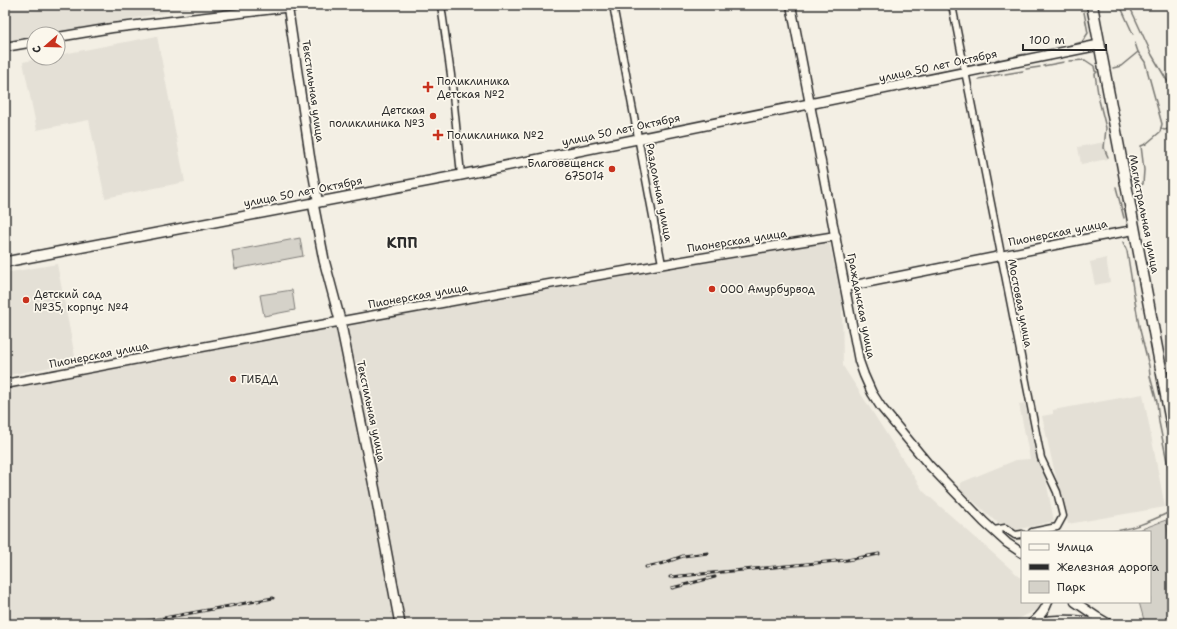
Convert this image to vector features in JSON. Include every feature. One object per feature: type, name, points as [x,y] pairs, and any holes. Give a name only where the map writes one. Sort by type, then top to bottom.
[{"type":"main road","name":"Магистральная улица","points":[[1092,5],[1172,427]]},
{"type":"main road","name":"улица 50 лет Октября","points":[[5,262],[460,175],[1099,45]]},
{"type":"main road","name":"Текстильная улица","points":[[315,202],[324,260],[340,320],[375,491],[400,624]]},
{"type":"street","points":[[66,36],[112,28],[309,5]]},
{"type":"street","points":[[442,5],[452,75],[460,175]]},
{"type":"street","name":"Раздольная улица","points":[[613,5],[662,264]]},
{"type":"street","name":"Гражданская улица","points":[[791,5],[845,287],[864,376],[881,407],[929,466],[984,522],[1007,543],[1021,552]]},
{"type":"street","name":"Мостовая улица","points":[[952,5],[1041,458],[1057,492],[1063,516],[1057,528],[1038,531]]},
{"type":"street","name":"Текстильная улица","points":[[291,7],[315,202]]},
{"type":"street","points":[[5,47],[26,43]]},
{"type":"street","name":"Пионерская улица","points":[[845,287],[1134,230]]},
{"type":"street","name":"Пионерская улица","points":[[5,384],[340,320],[662,264],[836,236]]},
{"type":"street","points":[[994,530],[1005,528],[1015,535],[1021,534]]},
{"type":"street","points":[[1032,624],[1042,615],[1048,603]]},
{"type":"street","points":[[1077,603],[1109,624]]},
{"type":"street","points":[[1032,624],[1051,620],[1070,619],[1098,624]]},
{"type":"shaded area","points":[[5,5],[204,5],[66,31],[66,26],[26,26],[26,39],[5,43]]},
{"type":"shaded area","points":[[157,36],[185,182],[105,198],[89,120],[37,130],[23,62],[26,61],[26,66],[66,66],[66,53]]},
{"type":"shaded area","points":[[1105,142],[1108,159],[1081,164],[1078,147]]},
{"type":"shaded area","points":[[829,241],[842,300],[843,366],[923,491],[1021,578],[1021,603],[1049,603],[1009,624],[5,624],[5,384],[592,277]]},
{"type":"shaded area","points":[[1106,258],[1110,282],[1095,285],[1090,262]]},
{"type":"shaded area","points":[[57,264],[76,362],[5,376],[5,273]]},
{"type":"shaded area","points":[[1143,394],[1165,507],[1068,524],[1042,416],[1053,414],[1053,410]]},
{"type":"shaded area","points":[[1025,403],[1035,453],[1043,465],[1054,521],[1012,531],[995,521],[961,490],[960,483],[1016,460],[1030,459],[1019,404]]},
{"type":"green space","points":[[300,238],[303,256],[235,269],[232,251]]},
{"type":"green space","points":[[292,290],[295,310],[264,316],[260,295]]},
{"type":"green space","points":[[1166,520],[1172,561],[1172,613],[1160,624],[1141,624],[1144,620],[1139,603],[1151,603],[1151,531],[1134,531]]},
{"type":"waterway","points":[[1120,5],[1133,34]]},
{"type":"waterway","points":[[1129,5],[1152,55],[1172,89]]},
{"type":"waterway","points":[[1068,46],[1082,42],[1088,33],[1084,12]]},
{"type":"waterway","points":[[1113,68],[1121,66],[1138,52],[1135,43]]},
{"type":"waterway","points":[[1136,186],[1143,184],[1144,170],[1141,146],[1146,144],[1160,132],[1162,124],[1145,62],[1138,52]]},
{"type":"waterway","points":[[1015,56],[1025,54]]},
{"type":"waterway","points":[[1069,61],[1085,60],[1094,66],[1095,71],[1097,72],[1095,74],[1099,100],[1106,128],[1104,148],[1108,157]]},
{"type":"waterway","points":[[978,64],[987,62]]},
{"type":"waterway","points":[[1043,66],[1064,62]]},
{"type":"waterway","points":[[1026,69],[1040,67]]},
{"type":"waterway","points":[[1005,74],[1023,71]]},
{"type":"waterway","points":[[979,79],[1002,74]]},
{"type":"waterway","points":[[1161,128],[1172,131]]},
{"type":"waterway","points":[[1116,187],[1124,218]]},
{"type":"waterway","points":[[1123,242],[1127,251],[1139,326],[1157,402],[1159,422],[1171,481]]},
{"type":"waterway","points":[[1114,531],[1131,528],[1172,511]]},
{"type":"waterway","points":[[1013,536],[1015,539],[1021,539]]},
{"type":"railway","points":[[646,567],[664,563],[683,556],[708,553]]},
{"type":"railway","points":[[670,577],[847,560],[879,554]]},
{"type":"railway","points":[[672,588],[715,577]]},
{"type":"railway","points":[[131,624],[273,598]]},
{"type":"place","name":"Поликлиника Детская №2","points":[[428,87]]},
{"type":"place","name":"Детская поликлиника №3","points":[[433,116]]},
{"type":"place","name":"Поликлиника №2","points":[[438,135]]},
{"type":"place","name":"Благовещенск 675014","points":[[612,169]]},
{"type":"place","name":"ООО Амурбурвод","points":[[712,289]]},
{"type":"place","name":"Детский сад №35, корпус №4","points":[[26,300]]},
{"type":"place","name":"ГИБДД","points":[[233,379]]},
{"type":"district","name":"КПП","points":[[402,243]]}]
